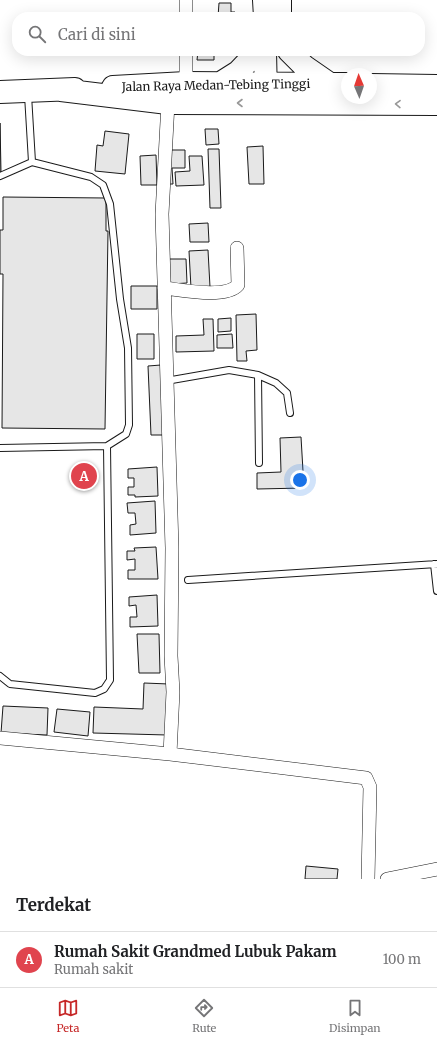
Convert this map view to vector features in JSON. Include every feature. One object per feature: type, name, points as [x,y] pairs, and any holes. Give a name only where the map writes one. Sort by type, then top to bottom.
[{"type":"highway","points":[[264,0],[264,12]]},
{"type":"highway","points":[[280,0],[280,12]]},
{"type":"highway","points":[[219,84],[238,72],[253,56]]},
{"type":"highway","points":[[266,56],[274,93]]},
{"type":"highway","points":[[274,93],[280,56]]},
{"type":"highway","points":[[294,56],[304,66],[338,84]]},
{"type":"highway","name":"Jalan Raya Medan-Tebing Tinggi","points":[[0,92],[28,92],[186,83],[219,84],[274,93],[437,104]]},
{"type":"highway","name":"Jalan Raya Medan-Tebing Tinggi","points":[[61,90],[168,103],[274,93],[338,84]]},
{"type":"highway","points":[[377,85],[437,86]]},
{"type":"street","points":[[186,0],[186,12]]},
{"type":"street","points":[[186,56],[186,83]]},
{"type":"street","points":[[168,103],[162,214],[172,548],[171,656],[174,692],[170,754]]},
{"type":"street","points":[[164,288],[218,293],[234,289],[238,285],[237,248]]},
{"type":"street","points":[[0,738],[170,754],[366,778],[370,787],[368,879]]},
{"type":"street","points":[[387,879],[437,869]]},
{"type":"lane","points":[[28,92],[32,162]]},
{"type":"lane","points":[[0,176],[32,162],[91,177],[103,185],[110,204],[120,299],[128,348],[129,425],[126,434],[107,446],[0,448]]},
{"type":"lane","points":[[166,381],[229,370],[258,375],[276,383],[287,393],[290,413]]},
{"type":"lane","points":[[258,375],[259,463]]},
{"type":"lane","points":[[0,676],[10,684],[95,693],[104,689],[110,680],[107,446]]},
{"type":"lane","points":[[188,580],[435,564],[437,591]]},
{"type":"building","points":[[219,3],[231,3],[231,12],[218,12]]},
{"type":"building","points":[[197,56],[214,56],[214,60],[197,60]]},
{"type":"building","points":[[0,123],[1,172],[0,172]]},
{"type":"building","points":[[205,129],[218,129],[219,144],[206,145]]},
{"type":"building","points":[[105,131],[129,134],[125,174],[95,171],[97,145],[103,146]]},
{"type":"building","points":[[263,146],[264,184],[249,184],[247,147]]},
{"type":"building","points":[[208,149],[219,149],[221,208],[210,208]]},
{"type":"building","points":[[167,150],[185,150],[185,168],[172,168],[173,184],[168,184]]},
{"type":"building","points":[[156,155],[157,185],[141,185],[140,156]]},
{"type":"building","points":[[189,156],[202,156],[204,185],[176,186],[175,172],[190,171]]},
{"type":"building","points":[[3,197],[106,198],[106,231],[108,231],[105,429],[2,428],[3,274],[0,274],[0,230],[3,230]]},
{"type":"building","points":[[208,223],[209,242],[190,242],[189,224]]},
{"type":"building","points":[[208,250],[210,287],[191,288],[189,251]]},
{"type":"building","points":[[169,259],[186,259],[187,283],[170,284]]},
{"type":"building","points":[[131,286],[157,286],[157,309],[131,309]]},
{"type":"building","points":[[256,314],[257,350],[246,351],[247,361],[237,361],[236,315]]},
{"type":"building","points":[[231,318],[231,331],[218,332],[218,319]]},
{"type":"building","points":[[203,319],[213,319],[214,351],[176,352],[176,336],[204,335]]},
{"type":"building","points":[[137,334],[154,334],[154,359],[137,359]]},
{"type":"building","points":[[232,334],[233,348],[217,348],[217,335]]},
{"type":"building","points":[[161,365],[163,435],[151,435],[148,366]]},
{"type":"building","points":[[301,437],[304,488],[257,489],[257,473],[281,472],[280,438]]},
{"type":"building","points":[[157,467],[158,496],[135,497],[135,495],[128,495],[128,487],[134,487],[134,478],[128,478],[128,469]]},
{"type":"building","points":[[155,501],[156,533],[130,535],[130,525],[136,524],[135,513],[128,513],[127,503]]},
{"type":"building","points":[[156,547],[158,579],[128,579],[128,570],[135,570],[135,559],[127,560],[127,551],[135,551],[134,548]]},
{"type":"building","points":[[157,595],[158,626],[130,627],[130,617],[137,617],[136,605],[129,606],[129,597]]},
{"type":"building","points":[[137,634],[159,634],[160,673],[139,673]]},
{"type":"building","points":[[144,683],[169,684],[167,735],[93,733],[94,707],[143,709]]},
{"type":"building","points":[[3,706],[48,708],[47,735],[1,733]]},
{"type":"building","points":[[57,709],[90,712],[88,736],[54,732]]},
{"type":"building","points":[[306,866],[338,869],[337,879],[305,879]]},
{"type":"place","name":"Rumah Sakit Grandmed Lubuk Pakam","points":[[84,476]]}]
